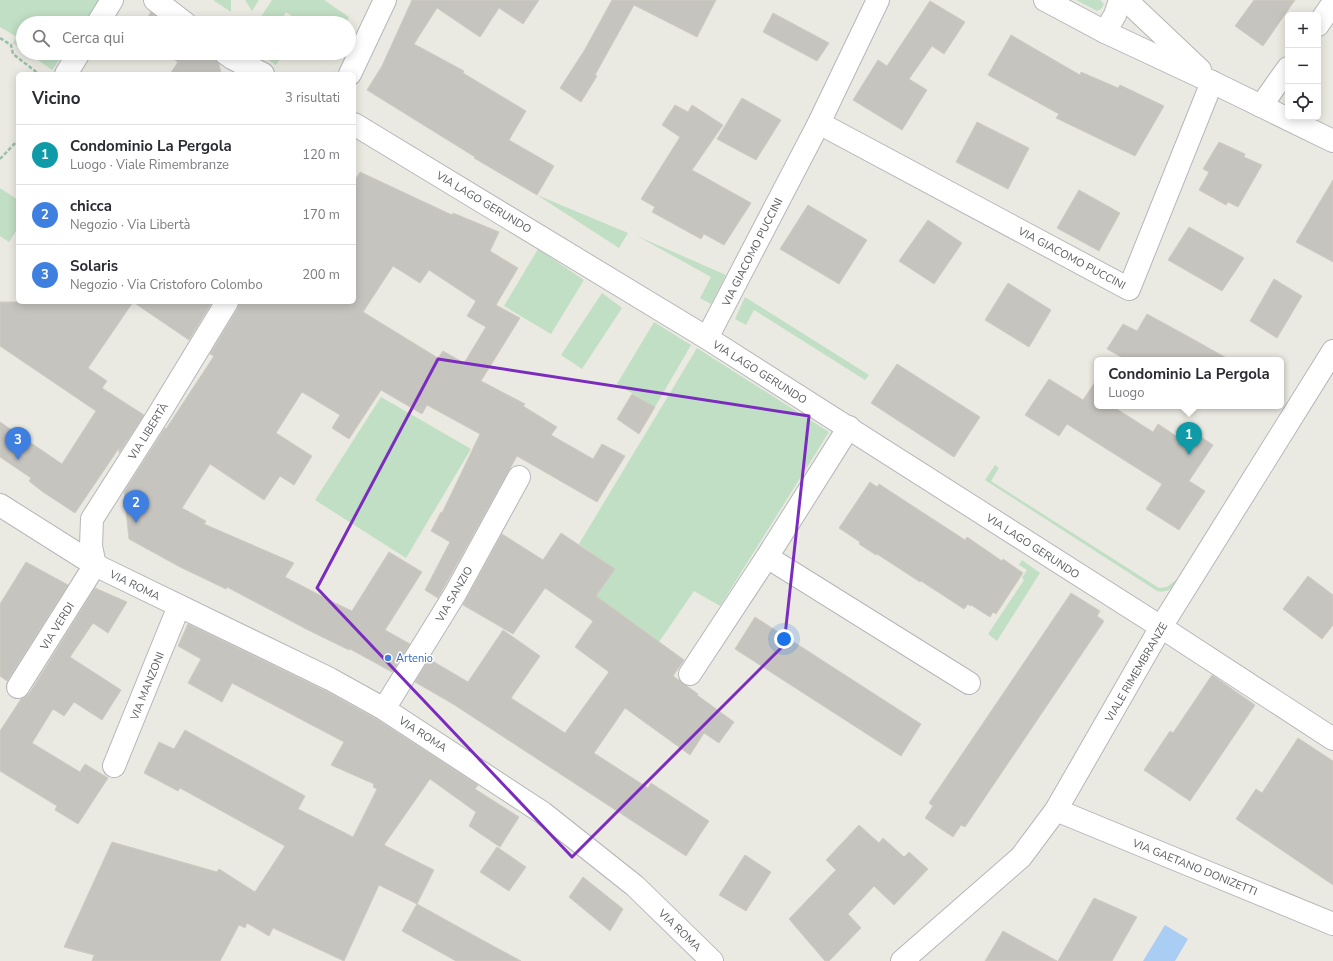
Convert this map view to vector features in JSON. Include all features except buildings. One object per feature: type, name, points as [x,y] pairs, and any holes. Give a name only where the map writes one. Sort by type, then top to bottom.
[{"type":"street","points":[[102,16],[112,0]]},
{"type":"street","points":[[155,0],[176,16]]},
{"type":"street","points":[[351,72],[385,0]]},
{"type":"street","name":"VIA GIACOMO PUCCINI","points":[[707,338],[819,123],[878,0]]},
{"type":"street","points":[[1045,0],[1105,32],[1333,141]]},
{"type":"street","points":[[1105,32],[1115,15],[1120,0]]},
{"type":"street","points":[[1126,0],[1212,82]]},
{"type":"street","points":[[1321,21],[1333,3]]},
{"type":"street","points":[[67,72],[75,60]]},
{"type":"street","points":[[236,60],[259,72]]},
{"type":"street","points":[[1262,106],[1285,72]]},
{"type":"street","name":"VIA GIACOMO PUCCINI","points":[[819,123],[1129,289],[1212,82]]},
{"type":"street","name":"VIA LAGO GERUNDO","points":[[356,125],[707,338],[1161,627]]},
{"type":"street","name":"VIA LIBERTÀ","points":[[95,565],[90,546],[92,519],[157,417],[226,304]]},
{"type":"street","name":"VIALE RIMEMBRANZE","points":[[902,961],[1021,857],[1056,810],[1161,627],[1333,351]]},
{"type":"street","points":[[690,674],[767,557],[849,427]]},
{"type":"street","name":"VIA SANZIO","points":[[384,709],[455,594],[519,477]]},
{"type":"street","name":"VIA ROMA","points":[[0,505],[95,565],[330,678],[384,709],[544,814],[635,886],[712,961]]},
{"type":"street","points":[[767,557],[969,683]]},
{"type":"street","name":"VIA VERDI","points":[[18,687],[95,565]]},
{"type":"street","name":"VIA MANZONI","points":[[114,766],[179,606]]},
{"type":"street","points":[[1161,627],[1333,739]]},
{"type":"street","name":"VIA GAETANO DONIZETTI","points":[[1056,810],[1333,924]]},
{"type":"path","points":[[0,38],[11,45],[13,54],[16,56]]},
{"type":"path","points":[[21,60],[36,72]]},
{"type":"path","points":[[0,160],[16,142]]},
{"type":"highlighted area","points":[[438,359],[809,416],[784,645],[572,857],[317,588]]},
{"type":"green space","points":[[0,0],[100,0],[89,16],[16,16],[16,36],[0,27]]},
{"type":"green space","points":[[213,0],[231,0],[231,12]]},
{"type":"green space","points":[[245,0],[259,0],[252,11]]},
{"type":"green space","points":[[272,0],[324,0],[348,16],[292,16],[286,12],[283,16],[262,16]]},
{"type":"green space","points":[[1076,0],[1100,0],[1104,4],[1101,9],[1097,11]]},
{"type":"green space","points":[[38,60],[59,60],[52,70]]},
{"type":"green space","points":[[268,60],[279,60],[276,65]]},
{"type":"green space","points":[[0,188],[16,199],[16,231],[9,242],[0,236]]},
{"type":"green space","points":[[537,195],[628,233],[619,248]]},
{"type":"green space","points":[[637,236],[726,275],[711,304],[700,298],[711,277]]},
{"type":"green space","points":[[538,249],[584,280],[551,334],[504,306]]},
{"type":"green space","points":[[602,293],[622,308],[582,369],[561,355]]},
{"type":"green space","points":[[745,297],[869,375],[865,380],[754,310],[746,325],[735,319]]},
{"type":"green space","points":[[654,322],[691,345],[655,407],[617,384]]},
{"type":"green space","points":[[697,348],[829,432],[720,606],[694,591],[659,642],[596,596],[614,569],[579,544]]},
{"type":"green space","points":[[381,397],[471,449],[406,558],[315,500]]},
{"type":"green space","points":[[995,465],[999,468],[991,481],[1159,588],[1167,587],[1176,580],[1178,582],[1169,590],[1157,591],[985,480]]},
{"type":"green space","points":[[1022,560],[1040,573],[997,641],[988,634],[1024,580],[1022,578],[1027,570],[1019,565]]},
{"type":"water","points":[[1165,925],[1188,939],[1175,961],[1143,961]]},
{"type":"place","name":"Condominio La Pergola","points":[[1189,455]]},
{"type":"place","name":"Solaris","points":[[18,460]]},
{"type":"place","name":"chicca","points":[[136,523]]},
{"type":"place","name":"Artenio","points":[[388,658]]}]
